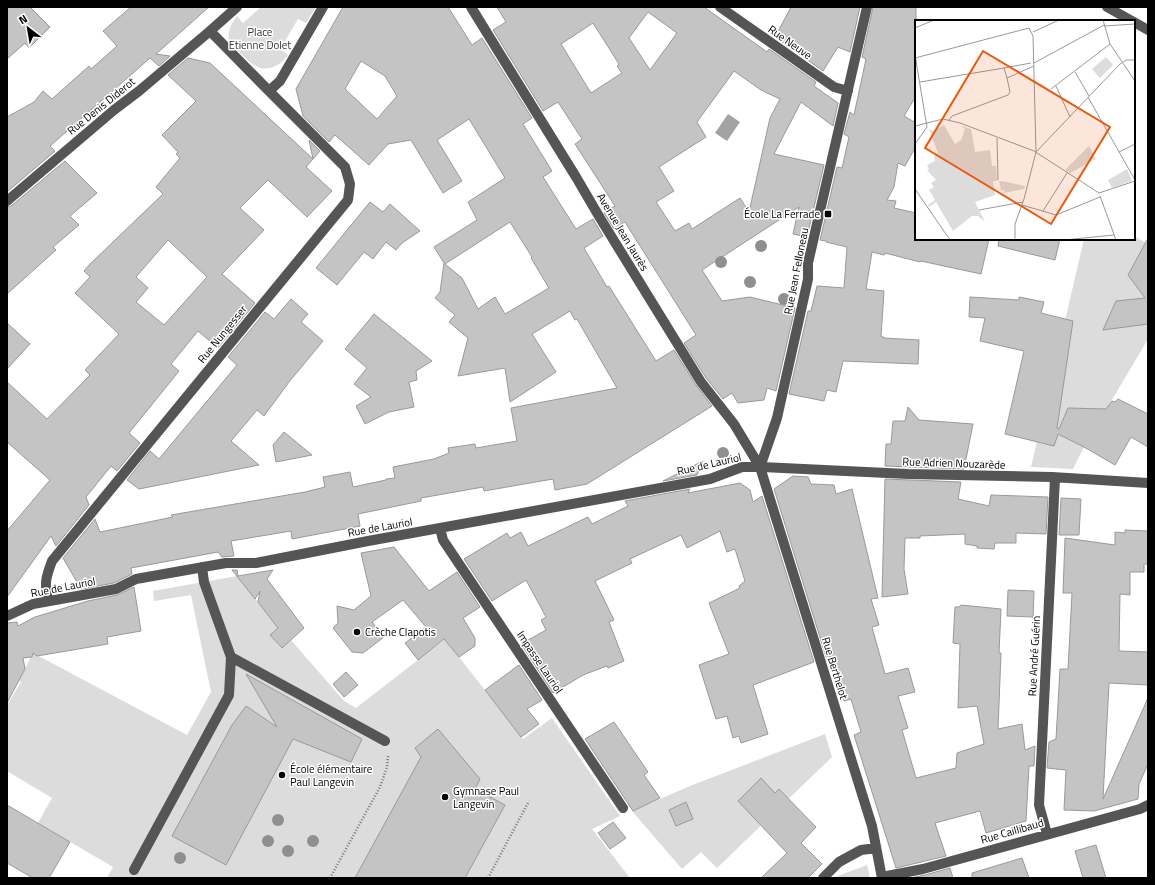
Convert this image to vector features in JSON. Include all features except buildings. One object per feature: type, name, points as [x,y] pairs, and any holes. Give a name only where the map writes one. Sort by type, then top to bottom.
[{"type":"street","name":"Rue Denis Diderot","points":[[7,201],[237,7]]},
{"type":"street","points":[[269,91],[280,80],[323,7]]},
{"type":"street","name":"Avenue Jean Jaurès","points":[[471,7],[701,382],[734,424],[760,467]]},
{"type":"street","name":"Rue Neuve","points":[[720,7],[834,88],[848,91]]},
{"type":"street","name":"Rue Jean Felloneau","points":[[760,467],[777,418],[808,279],[808,263],[866,7]]},
{"type":"street","points":[[1107,7],[1130,20]]},
{"type":"street","points":[[1135,23],[1148,30]]},
{"type":"street","name":"Rue Nungesser","points":[[48,600],[46,577],[52,561],[348,200],[350,184],[345,167],[210,31]]},
{"type":"street","name":"Rue de Lauriol","points":[[7,616],[33,604],[48,600],[116,589],[136,579],[226,562],[256,562],[710,479],[742,467],[760,467]]},
{"type":"street","name":"Rue Adrien Nouzarède","points":[[760,467],[1148,483]]},
{"type":"street","name":"Rue Berthelot","points":[[760,467],[872,826],[882,877]]},
{"type":"street","name":"Rue André Guérin","points":[[1047,834],[1039,805],[1055,478]]},
{"type":"street","name":"Impasse Lauriol","points":[[440,528],[443,540],[623,808]]},
{"type":"street","points":[[134,870],[229,695],[231,657],[204,582],[202,567]]},
{"type":"street","points":[[231,657],[385,741]]},
{"type":"street","name":"Rue Caillibaud","points":[[882,877],[923,869],[1140,809],[1148,805]]},
{"type":"street","points":[[822,878],[839,862],[861,850],[876,848]]},
{"type":"path","points":[[330,878],[380,787],[387,767],[388,751],[385,741]]},
{"type":"path","points":[[488,878],[529,801]]},
{"type":"green space","name":"Place Etienne Dolet","points":[[261,7],[316,7],[306,23],[298,19],[280,49],[288,55],[283,61],[271,68],[256,66],[245,58],[230,43],[229,39],[231,25],[237,16],[243,23]]},
{"type":"green space","points":[[1135,237],[1148,244],[1148,339],[1084,447],[1073,469],[1031,467],[1084,240],[1135,240]]},
{"type":"green space","points":[[237,576],[279,627],[270,635],[281,648],[291,640],[344,701],[356,708],[445,639],[523,739],[552,718],[620,816],[592,829],[630,878],[107,878],[113,867],[38,823],[52,798],[7,771],[7,705],[21,682],[19,680],[33,653],[187,735],[211,692],[191,595],[154,601],[153,591]]},
{"type":"green space","points":[[825,734],[832,757],[717,868],[701,852],[682,869],[632,811],[690,786]]},
{"type":"green space","points":[[867,865],[870,878],[832,878]]},
{"type":"shaded area","points":[[728,114],[740,122],[727,141],[715,133]]},
{"type":"place","name":"École La Ferrade","points":[[828,214]]},
{"type":"place","name":"Crèche Clapotis","points":[[357,632]]},
{"type":"place","name":"École élémentaire Paul Langevin","points":[[282,775]]},
{"type":"place","name":"Gymnase Paul Langevin","points":[[445,797]]}]
